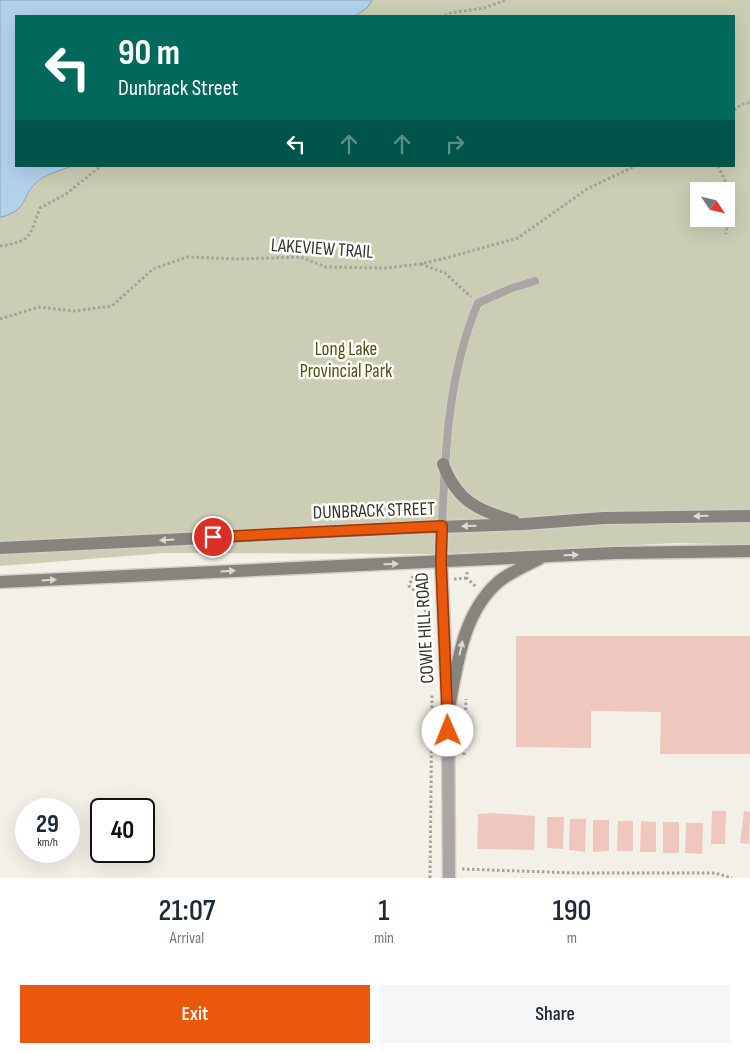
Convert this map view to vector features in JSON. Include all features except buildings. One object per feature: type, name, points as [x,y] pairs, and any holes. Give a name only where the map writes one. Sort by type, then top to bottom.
[{"type":"main road","points":[[444,464],[451,485],[470,503],[490,514],[524,524]]},
{"type":"main road","name":"DUNBRACK STREET","points":[[0,548],[640,517],[750,516]]},
{"type":"main road","points":[[0,582],[544,556],[750,551]]},
{"type":"main road","points":[[448,713],[462,641],[473,616],[485,596],[497,583],[544,556]]},
{"type":"street","name":"COWIE HILL ROAD","points":[[442,526],[441,562],[448,713],[449,878]]},
{"type":"lane","points":[[442,526],[446,434],[459,363],[468,328],[478,303],[512,288],[535,282]]},
{"type":"path","points":[[447,15],[484,8],[506,0]]},
{"type":"path","points":[[735,109],[742,104],[750,103]]},
{"type":"path","points":[[0,246],[23,242],[30,234],[40,208],[66,194],[101,167]]},
{"type":"path","name":"LAKEVIEW TRAIL","points":[[0,319],[40,307],[74,311],[112,306],[153,269],[187,257],[239,259],[301,258],[326,268],[385,268],[420,264],[518,238],[587,189],[633,167]]},
{"type":"path","points":[[718,167],[731,193],[726,234]]},
{"type":"path","points":[[420,264],[445,273],[478,303]]},
{"type":"path","points":[[413,580],[409,586],[418,593],[424,606],[429,626]]},
{"type":"path","points":[[430,878],[432,684]]},
{"type":"path","points":[[464,759],[467,690]]},
{"type":"path","points":[[461,861],[460,869],[577,873],[715,873],[732,878]]},
{"type":"green space","name":"Long Lake Provincial Park","points":[[372,0],[750,0],[750,545],[679,543],[437,554],[165,553],[0,566],[0,217],[8,215],[19,207],[39,181],[46,176],[69,167],[735,167],[735,15],[356,15],[367,8]]},
{"type":"water","points":[[0,0],[372,0],[367,8],[356,15],[15,15],[15,167],[69,167],[47,175],[35,184],[16,211],[0,217]]},
{"type":"route","points":[[213,537],[442,526],[441,562],[448,731]]}]
